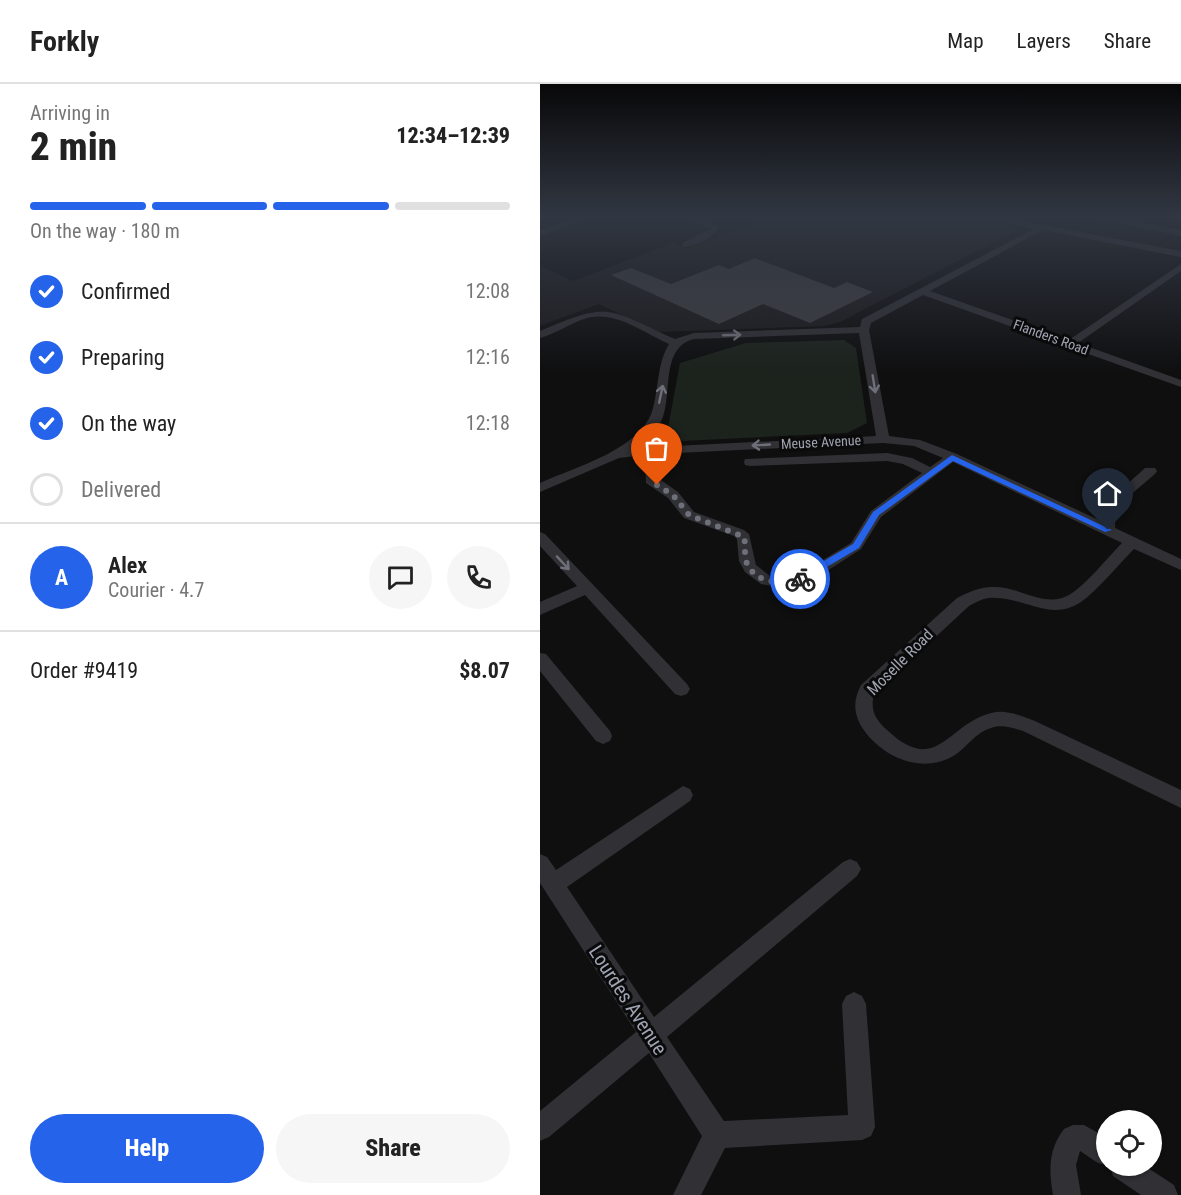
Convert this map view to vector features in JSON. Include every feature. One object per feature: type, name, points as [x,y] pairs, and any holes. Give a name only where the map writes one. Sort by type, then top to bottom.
[{"type":"street","points":[[653,424],[670,351],[675,343],[694,336],[864,330],[866,321],[965,268]]},
{"type":"street","points":[[1070,344],[1180,268]]},
{"type":"street","name":"Flanders Road","points":[[921,291],[1181,384]]},
{"type":"street","points":[[540,335],[586,316],[602,313],[616,316],[675,343]]},
{"type":"street","name":"Meuse Avenue","points":[[616,454],[651,450],[883,439],[864,330]]},
{"type":"street","name":"Meuse Avenue","points":[[653,424],[656,438],[664,444],[684,449]]},
{"type":"street","name":"Meuse Avenue","points":[[540,488],[616,454],[638,439],[653,424]]},
{"type":"street","points":[[883,439],[916,443],[952,457],[1181,565]]},
{"type":"street","points":[[651,450],[651,480],[673,495],[689,515],[744,537],[746,561],[750,568],[773,583],[793,581],[808,576],[847,554],[861,541],[869,522],[876,514],[952,457]]},
{"type":"street","points":[[750,462],[887,457],[907,461],[930,472]]},
{"type":"street","points":[[1108,530],[1106,522],[1111,510],[1150,471]]},
{"type":"street","points":[[540,537],[681,689]]},
{"type":"street","name":"Moselle Road","points":[[1132,542],[1069,603],[1052,606],[995,591],[974,594],[867,690],[862,701],[863,711],[866,720],[886,741],[913,756],[925,757],[946,751],[977,726],[988,721],[1011,720],[1029,726],[1181,799]]},
{"type":"street","points":[[540,609],[587,588]]},
{"type":"street","points":[[540,659],[603,736]]},
{"type":"street","points":[[553,885],[683,795]]},
{"type":"street","name":"Lourdes Avenue","points":[[540,864],[717,1136]]},
{"type":"street","points":[[540,1128],[850,869]]},
{"type":"street","points":[[687,1195],[717,1136],[862,1127],[854,1004]]},
{"type":"street","points":[[1067,1195],[1062,1170],[1062,1157],[1066,1146],[1073,1138],[1084,1137],[1096,1146]]},
{"type":"street","points":[[1137,1176],[1164,1195]]},
{"type":"shaded area","points":[[540,268],[573,281],[608,268],[944,268],[840,322],[824,326],[657,332],[599,304],[540,326]]},
{"type":"shaded area","points":[[844,340],[856,348],[867,423],[847,433],[682,441],[668,428],[680,363],[746,343]]},
{"type":"building","points":[[631,268],[671,284],[712,268],[781,268],[834,288],[847,282],[873,292],[810,323],[763,304],[719,324],[611,275]]},
{"type":"way so far","points":[[657,485],[673,495],[689,515],[740,533],[746,545],[746,561],[750,568],[761,577],[773,583],[800,579]]},
{"type":"route","points":[[800,579],[847,554],[861,541],[869,522],[876,514],[952,457],[1108,530]]}]
